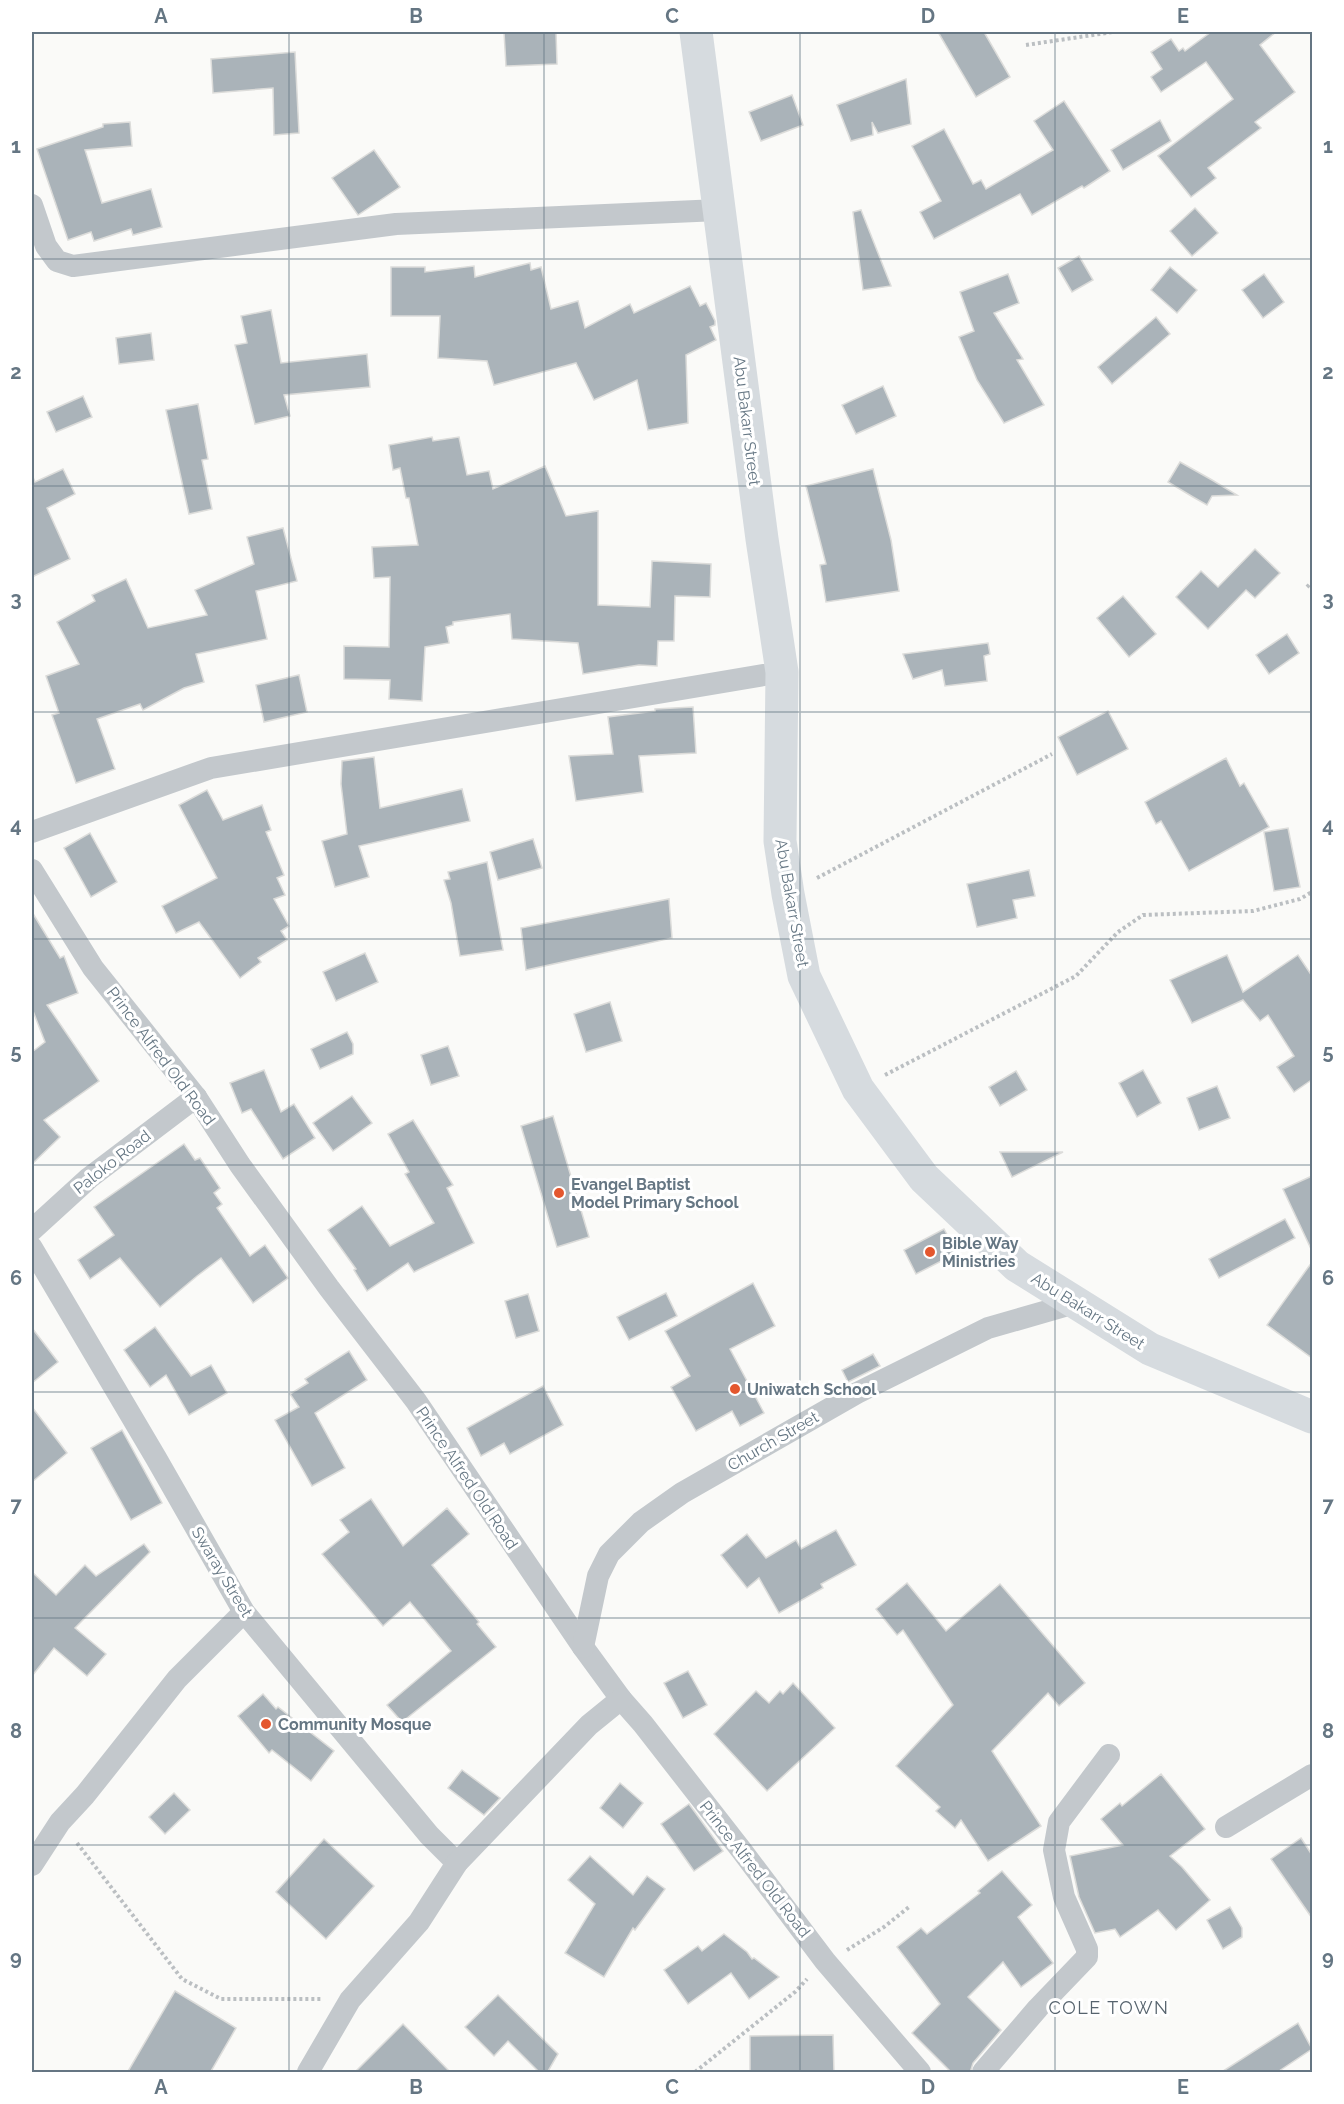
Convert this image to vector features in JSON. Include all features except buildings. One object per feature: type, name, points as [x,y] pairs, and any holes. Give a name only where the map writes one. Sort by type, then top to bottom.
[{"type":"street","name":"Abu Bakarr Street","points":[[696,32],[762,539],[782,672],[780,841],[804,976],[858,1089],[924,1178],[1017,1266],[1149,1349],[1312,1417]]},
{"type":"street","points":[[32,205],[46,246],[57,261],[73,266],[396,224],[719,210]]},
{"type":"street","points":[[32,832],[211,768],[782,672]]},
{"type":"street","name":"Prince Alfred Old Road","points":[[32,870],[93,968],[196,1097],[254,1184],[329,1288],[416,1401],[583,1647],[621,1699],[742,1851],[825,1961],[920,2073]]},
{"type":"street","name":"Paloko Road","points":[[32,1230],[89,1178],[196,1097]]},
{"type":"street","name":"Swaray Street","points":[[32,1248],[244,1612],[429,1835],[457,1863]]},
{"type":"street","name":"Church Street","points":[[583,1647],[598,1576],[609,1554],[641,1522],[682,1492],[857,1393],[988,1328],[1074,1303]]},
{"type":"street","points":[[32,1865],[60,1822],[85,1795],[177,1679],[244,1612]]},
{"type":"street","points":[[308,2073],[350,2000],[419,1922],[457,1863],[589,1725],[621,1699]]},
{"type":"street","points":[[983,2073],[1038,2008],[1087,1957],[1087,1949],[1064,1897],[1054,1850],[1059,1822],[1109,1755]]},
{"type":"street","points":[[1226,1827],[1312,1775]]},
{"type":"path","points":[[1026,45],[1113,32]]},
{"type":"path","points":[[1307,587],[1312,582]]},
{"type":"path","points":[[788,894],[1052,754]]},
{"type":"path","points":[[858,1089],[1076,976],[1118,933],[1143,915],[1253,911],[1300,899],[1312,892]]},
{"type":"path","points":[[60,1822],[182,1979],[221,1998],[350,2000]]},
{"type":"path","points":[[695,2073],[795,1992],[825,1961],[884,1927],[909,1907]]},
{"type":"place","name":"Evangel Baptist Model Primary School","points":[[559,1193]]},
{"type":"place","name":"Bible Way Ministries","points":[[930,1252]]},
{"type":"place","name":"Uniwatch School","points":[[735,1389]]},
{"type":"place","name":"Community Mosque","points":[[266,1724]]},
{"type":"district","name":"COLE TOWN","points":[[1109,2007]]}]
